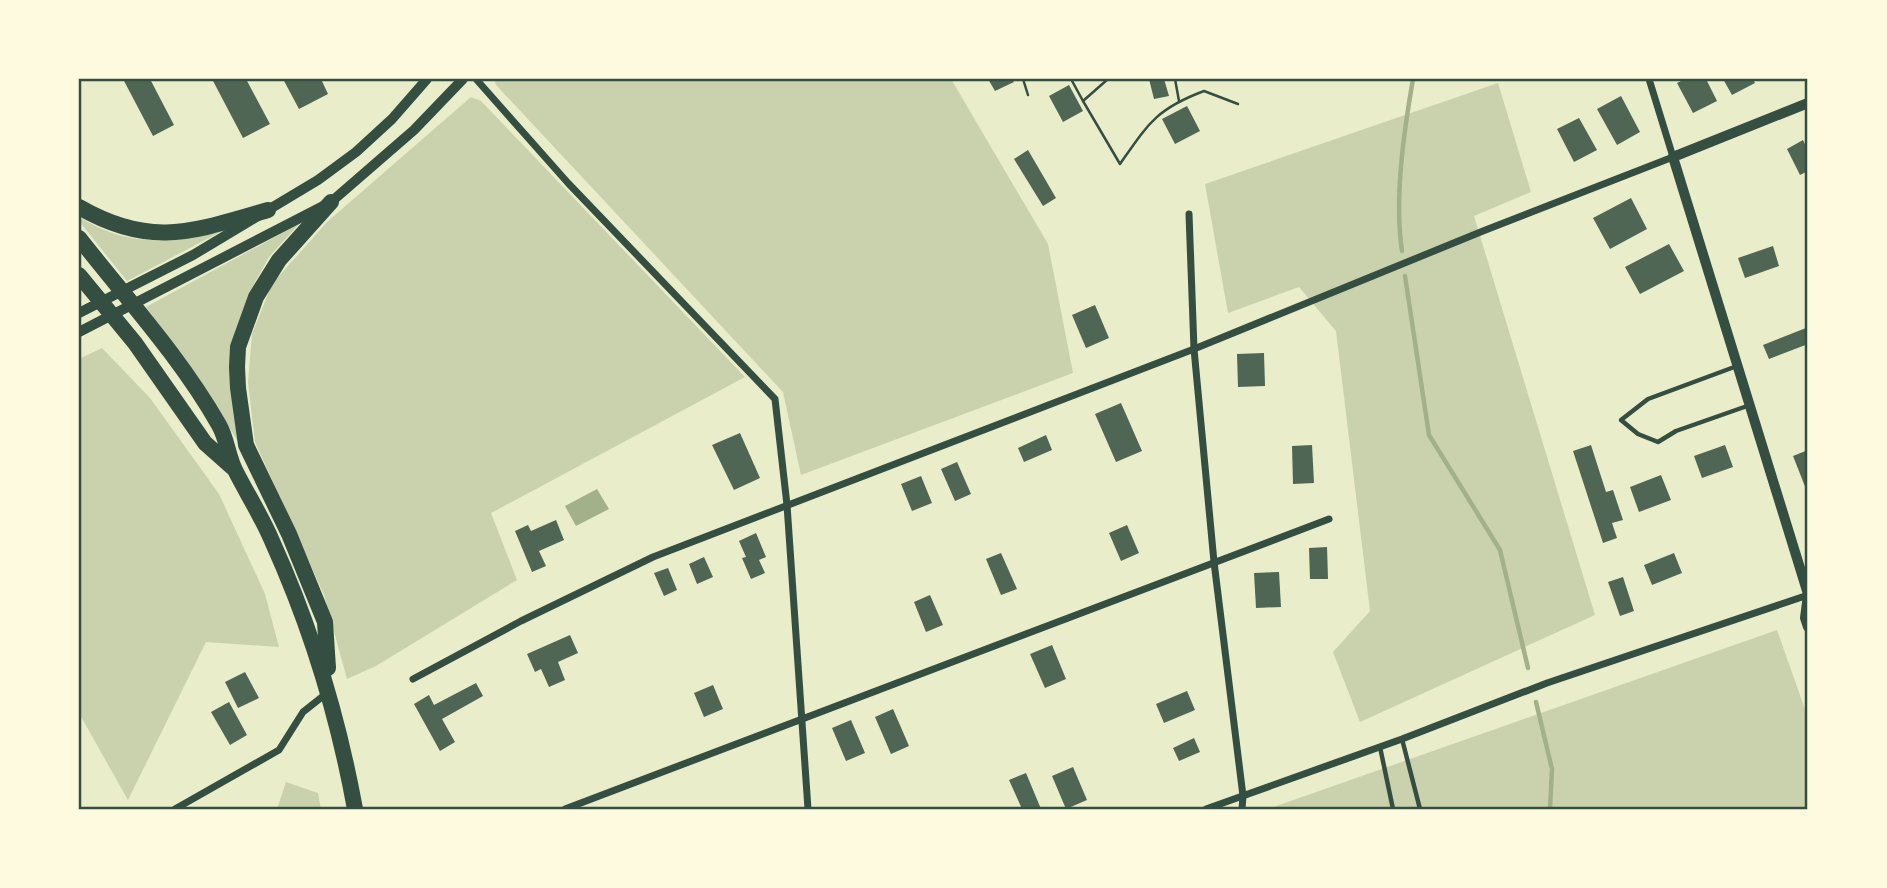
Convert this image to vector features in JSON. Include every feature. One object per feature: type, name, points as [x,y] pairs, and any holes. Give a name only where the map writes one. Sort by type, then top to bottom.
[{"type":"highway","points":[[329,691],[325,622],[289,534],[246,445],[237,367],[238,347],[256,298],[279,260],[331,202]]},
{"type":"highway","points":[[79,207],[109,222],[144,232],[168,233],[194,231],[268,210]]},
{"type":"highway","points":[[79,238],[153,331],[220,427],[234,468],[284,568],[329,691],[343,744],[355,809]]},
{"type":"highway","points":[[84,282],[135,343],[205,443],[234,468]]},
{"type":"street","points":[[79,313],[193,255],[318,180],[356,152],[427,79]]},
{"type":"street","points":[[79,332],[331,202],[414,130],[463,79]]},
{"type":"street","points":[[476,79],[568,183],[775,399],[787,505],[808,809]]},
{"type":"street","points":[[1649,79],[1808,595],[1805,618],[1808,626]]},
{"type":"street","points":[[413,679],[521,621],[653,557],[1195,349],[1807,102]]},
{"type":"street","points":[[1189,214],[1195,349],[1214,562],[1243,796],[1242,809]]},
{"type":"street","points":[[565,809],[1329,519]]},
{"type":"street","points":[[1206,809],[1547,684],[1808,595]]},
{"type":"street","points":[[175,809],[279,750],[303,712],[329,691]]},
{"type":"lane","points":[[1738,365],[1648,399],[1622,420],[1638,434],[1658,442],[1676,432],[1750,405]]},
{"type":"lane","points":[[1402,739],[1420,809]]},
{"type":"lane","points":[[1380,747],[1393,809]]},
{"type":"path","points":[[1023,79],[1028,96]]},
{"type":"path","points":[[1071,79],[1120,164],[1150,121],[1179,101],[1204,91],[1238,104]]},
{"type":"path","points":[[1083,101],[1108,79]]},
{"type":"path","points":[[1175,79],[1179,101]]},
{"type":"shaded area","points":[[494,79],[951,79],[1048,244],[1073,373],[801,475],[783,392],[496,85]]},
{"type":"shaded area","points":[[1498,83],[1531,192],[1474,216],[1595,615],[1360,722],[1333,652],[1370,611],[1336,331],[1299,287],[1228,313],[1205,184]]},
{"type":"shaded area","points":[[471,97],[481,101],[745,377],[491,513],[517,580],[376,666],[347,679],[324,595],[255,442],[248,382],[252,334],[272,284],[327,222]]},
{"type":"shaded area","points":[[79,217],[117,234],[152,240],[170,240],[228,228],[127,281],[79,221]]},
{"type":"shaded area","points":[[299,224],[269,257],[249,293],[235,332],[230,351],[241,443],[201,381],[146,307]]},
{"type":"shaded area","points":[[102,348],[150,398],[219,494],[265,594],[279,647],[206,642],[128,800],[79,713],[79,359]]},
{"type":"shaded area","points":[[597,489],[609,509],[576,526],[565,506]]},
{"type":"shaded area","points":[[1777,630],[1808,718],[1808,809],[1268,809]]},
{"type":"shaded area","points":[[286,782],[318,793],[321,809],[277,809]]},
{"type":"building","points":[[123,79],[150,79],[174,125],[153,136]]},
{"type":"building","points":[[212,79],[246,79],[270,124],[243,138]]},
{"type":"building","points":[[283,79],[321,79],[328,94],[299,109]]},
{"type":"building","points":[[988,79],[1012,79],[1014,82],[995,91]]},
{"type":"building","points":[[1149,79],[1164,79],[1169,96],[1154,99]]},
{"type":"building","points":[[1685,79],[1706,79],[1717,101],[1693,113],[1677,83]]},
{"type":"building","points":[[1723,79],[1753,79],[1755,83],[1732,95]]},
{"type":"building","points":[[1069,85],[1083,111],[1063,122],[1049,96]]},
{"type":"building","points":[[1621,96],[1640,132],[1617,145],[1597,109]]},
{"type":"building","points":[[1187,106],[1200,131],[1175,144],[1162,119]]},
{"type":"building","points":[[1579,118],[1597,150],[1574,162],[1557,129]]},
{"type":"building","points":[[1803,140],[1808,151],[1808,171],[1800,175],[1787,149]]},
{"type":"building","points":[[1028,150],[1056,198],[1043,206],[1014,159]]},
{"type":"building","points":[[1631,198],[1647,229],[1610,249],[1593,218]]},
{"type":"building","points":[[1669,244],[1684,271],[1640,294],[1625,267]]},
{"type":"building","points":[[1773,246],[1779,266],[1745,278],[1738,258]]},
{"type":"building","points":[[1095,305],[1109,338],[1086,348],[1072,315]]},
{"type":"building","points":[[1806,328],[1808,344],[1769,359],[1763,345]]},
{"type":"building","points":[[1264,353],[1265,386],[1238,387],[1237,354]]},
{"type":"building","points":[[1121,403],[1142,451],[1116,462],[1095,414]]},
{"type":"building","points":[[740,433],[760,478],[734,490],[712,445]]},
{"type":"building","points":[[1046,435],[1052,450],[1024,462],[1018,448]]},
{"type":"building","points":[[1312,445],[1314,483],[1293,484],[1292,446]]},
{"type":"building","points":[[1591,445],[1606,492],[1613,490],[1623,520],[1612,523],[1617,538],[1603,543],[1573,451]]},
{"type":"building","points":[[1725,445],[1733,467],[1702,478],[1694,456]]},
{"type":"building","points":[[1808,450],[1808,489],[1806,489],[1793,456]]},
{"type":"building","points":[[957,462],[971,494],[955,501],[941,469]]},
{"type":"building","points":[[1661,475],[1671,500],[1639,512],[1630,487]]},
{"type":"building","points":[[921,476],[932,503],[912,511],[901,484]]},
{"type":"building","points":[[556,520],[564,540],[539,551],[546,566],[532,572],[515,531],[528,525],[531,531]]},
{"type":"building","points":[[1127,525],[1139,553],[1121,561],[1109,533]]},
{"type":"building","points":[[756,533],[766,557],[759,560],[765,573],[751,579],[742,558],[746,557],[739,541]]},
{"type":"building","points":[[1327,547],[1328,579],[1310,579],[1309,548]]},
{"type":"building","points":[[1001,553],[1017,589],[1001,595],[986,559]]},
{"type":"building","points":[[1674,553],[1682,573],[1652,585],[1644,565]]},
{"type":"building","points":[[704,557],[713,577],[697,584],[689,564]]},
{"type":"building","points":[[668,568],[677,590],[664,596],[654,573]]},
{"type":"building","points":[[1279,572],[1281,607],[1256,608],[1254,573]]},
{"type":"building","points":[[1623,577],[1634,611],[1620,616],[1608,582]]},
{"type":"building","points":[[930,595],[943,625],[926,632],[914,602]]},
{"type":"building","points":[[570,635],[578,653],[558,662],[565,680],[549,687],[541,669],[535,672],[527,654]]},
{"type":"building","points":[[1052,645],[1066,679],[1045,688],[1030,654]]},
{"type":"building","points":[[245,672],[259,698],[238,708],[225,682]]},
{"type":"building","points":[[476,683],[483,696],[442,719],[455,742],[440,751],[414,704],[429,695],[434,705]]},
{"type":"building","points":[[713,685],[723,709],[704,717],[694,693]]},
{"type":"building","points":[[1187,691],[1195,710],[1164,723],[1156,704]]},
{"type":"building","points":[[229,702],[247,735],[230,745],[211,712]]},
{"type":"building","points":[[893,709],[909,746],[891,754],[875,717]]},
{"type":"building","points":[[851,720],[865,753],[846,761],[832,728]]},
{"type":"building","points":[[1194,738],[1200,752],[1179,761],[1173,748]]},
{"type":"building","points":[[1073,767],[1087,800],[1066,809],[1052,776]]},
{"type":"building","points":[[1026,773],[1041,809],[1022,809],[1009,780]]},
{"type":"waterway","points":[[1402,251],[1400,187],[1403,143],[1413,79]]},
{"type":"waterway","points":[[1405,276],[1429,435],[1500,550],[1528,668]]},
{"type":"waterway","points":[[1536,702],[1552,769],[1550,809]]}]
